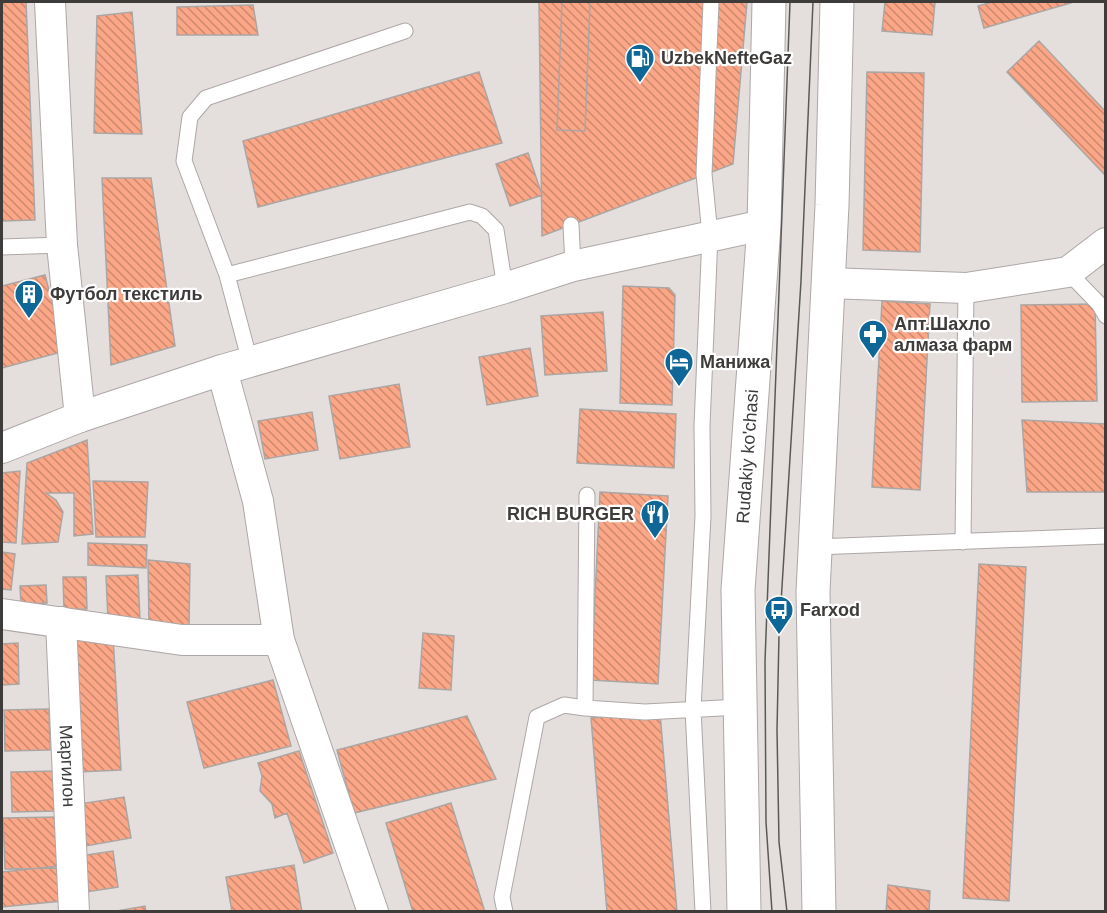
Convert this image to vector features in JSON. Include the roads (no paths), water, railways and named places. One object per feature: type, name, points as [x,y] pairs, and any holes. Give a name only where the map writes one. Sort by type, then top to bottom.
[{"type":"main road","name":"Rudakiy ko'chasi","points":[[744,912],[738,590],[764,225],[769,2]]},
{"type":"main road","points":[[819,912],[813,592],[828,283],[837,2]]},
{"type":"street","points":[[50,2],[62,245],[80,417]]},
{"type":"street","points":[[2,448],[80,417],[236,366],[573,266],[764,225]]},
{"type":"street","points":[[828,283],[966,288],[1068,272],[1106,243]]},
{"type":"street","points":[[236,366],[279,640],[373,912]]},
{"type":"street","points":[[2,614],[182,640],[279,640]]},
{"type":"street","name":"Маргилон","points":[[61,622],[74,912]]},
{"type":"lane","points":[[703,912],[693,710],[703,516],[702,426],[710,235],[704,174],[711,2]]},
{"type":"lane","points":[[236,366],[227,275],[184,161],[190,117],[206,98],[405,31]]},
{"type":"lane","points":[[227,275],[470,212],[483,216],[496,230],[505,288]]},
{"type":"lane","points":[[571,225],[573,266]]},
{"type":"lane","points":[[2,247],[62,245]]},
{"type":"lane","points":[[1068,272],[1099,304],[1106,316]]},
{"type":"lane","points":[[963,542],[966,288]]},
{"type":"lane","points":[[585,708],[587,495]]},
{"type":"lane","points":[[815,547],[1106,536]]},
{"type":"lane","points":[[505,912],[502,897],[537,717],[564,705],[645,712],[741,707]]},
{"type":"tram line","points":[[772,912],[766,822],[765,661],[790,2]]},
{"type":"tram line","points":[[787,912],[779,842],[777,730],[779,635],[801,281],[813,2]]},
{"type":"place","name":"UzbekNefteGaz","points":[[640,84]]},
{"type":"place","name":"Футбол текстиль","points":[[29,320]]},
{"type":"place","name":"Апт.Шахло алмаза фарм","points":[[873,360]]},
{"type":"place","name":"Манижа","points":[[679,388]]},
{"type":"place","name":"RICH BURGER","points":[[655,540]]},
{"type":"place","name":"Farxod","points":[[779,636]]}]
